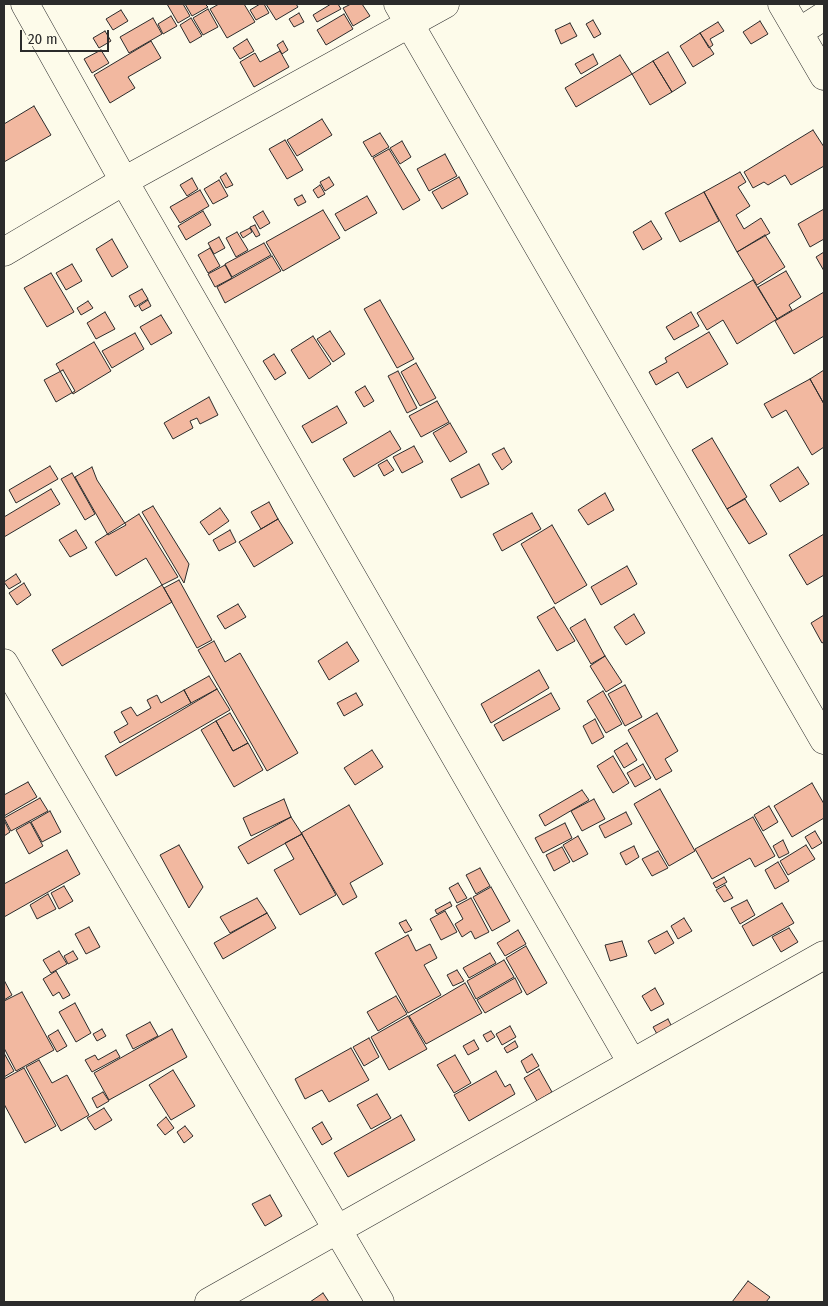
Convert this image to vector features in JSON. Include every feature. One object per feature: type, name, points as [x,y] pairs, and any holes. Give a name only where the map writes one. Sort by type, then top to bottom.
[{"type":"street","points":[[25,4],[124,181],[632,1063]]},
{"type":"street","points":[[4,252],[403,14],[446,4]]},
{"type":"street","points":[[782,4],[824,76]]},
{"type":"street","points":[[403,14],[824,740]]},
{"type":"street","points":[[799,32],[824,16]]},
{"type":"street","points":[[4,664],[380,1302]]},
{"type":"street","points":[[209,1302],[824,955]]},
{"type":"building","points":[[167,4],[183,4],[190,16],[178,23]]},
{"type":"building","points":[[185,4],[205,4],[208,7],[192,16]]},
{"type":"building","points":[[219,4],[244,4],[255,22],[227,38],[210,9]]},
{"type":"building","points":[[260,4],[264,4],[269,13],[256,20],[250,10]]},
{"type":"building","points":[[266,4],[296,4],[298,7],[276,20]]},
{"type":"building","points":[[331,4],[338,4],[341,9],[317,22],[313,15]]},
{"type":"building","points":[[351,4],[362,4],[370,16],[353,26],[343,8]]},
{"type":"building","points":[[208,9],[218,27],[203,35],[193,18]]},
{"type":"building","points":[[121,10],[128,21],[113,30],[106,19]]},
{"type":"building","points":[[299,13],[304,22],[294,27],[289,19]]},
{"type":"building","points":[[344,14],[353,29],[326,45],[317,30]]},
{"type":"building","points":[[171,16],[177,26],[163,34],[158,24]]},
{"type":"building","points":[[153,18],[162,34],[129,53],[120,37]]},
{"type":"building","points":[[191,18],[202,36],[190,43],[180,25]]},
{"type":"building","points":[[593,20],[601,34],[594,38],[586,24]]},
{"type":"building","points":[[760,21],[768,34],[751,44],[743,32]]},
{"type":"building","points":[[718,22],[724,31],[710,39],[713,45],[709,48],[700,33]]},
{"type":"building","points":[[570,23],[577,36],[561,44],[555,30]]},
{"type":"building","points":[[105,31],[111,41],[99,48],[93,38]]},
{"type":"building","points":[[700,33],[714,54],[693,67],[680,46]]},
{"type":"building","points":[[247,39],[254,51],[240,59],[233,48]]},
{"type":"building","points":[[151,41],[161,58],[128,77],[135,88],[110,103],[94,75]]},
{"type":"building","points":[[283,41],[288,50],[282,54],[277,45]]},
{"type":"building","points":[[101,50],[109,63],[92,73],[84,59]]},
{"type":"building","points":[[280,51],[289,67],[254,87],[240,62],[255,53],[260,62]]},
{"type":"building","points":[[668,52],[686,83],[672,92],[653,61]]},
{"type":"building","points":[[593,54],[598,64],[581,74],[575,64]]},
{"type":"building","points":[[620,55],[632,74],[576,107],[565,88]]},
{"type":"building","points":[[653,61],[672,92],[650,105],[632,74]]},
{"type":"building","points":[[34,106],[51,135],[4,162],[4,124]]},
{"type":"building","points":[[322,119],[332,135],[297,156],[287,140]]},
{"type":"building","points":[[813,130],[824,147],[824,166],[791,185],[785,175],[768,185],[764,182],[753,188],[744,172]]},
{"type":"building","points":[[380,133],[389,147],[372,157],[363,142]]},
{"type":"building","points":[[285,140],[303,170],[287,179],[269,149]]},
{"type":"building","points":[[402,141],[411,157],[400,164],[390,148]]},
{"type":"building","points":[[389,149],[420,200],[403,210],[373,158]]},
{"type":"building","points":[[445,154],[457,176],[429,191],[417,169]]},
{"type":"building","points":[[740,172],[746,182],[738,187],[750,206],[736,215],[744,229],[761,218],[770,233],[737,252],[704,192]]},
{"type":"building","points":[[226,173],[233,185],[226,188],[220,177]]},
{"type":"building","points":[[329,177],[334,185],[325,191],[320,182]]},
{"type":"building","points":[[459,177],[468,194],[442,209],[432,192]]},
{"type":"building","points":[[192,178],[198,189],[187,196],[180,185]]},
{"type":"building","points":[[219,180],[228,196],[213,204],[204,189]]},
{"type":"building","points":[[320,185],[325,194],[318,198],[313,190]]},
{"type":"building","points":[[200,190],[209,206],[180,223],[170,207]]},
{"type":"building","points":[[704,192],[719,221],[680,242],[665,213]]},
{"type":"building","points":[[302,195],[306,202],[298,206],[294,199]]},
{"type":"building","points":[[367,196],[377,213],[345,231],[335,214]]},
{"type":"building","points":[[824,209],[824,239],[810,247],[798,224]]},
{"type":"building","points":[[323,210],[340,238],[283,271],[266,242]]},
{"type":"building","points":[[203,211],[211,225],[186,240],[178,226]]},
{"type":"building","points":[[263,211],[270,223],[260,229],[253,217]]},
{"type":"building","points":[[651,221],[662,239],[643,250],[633,232]]},
{"type":"building","points":[[255,225],[260,235],[256,237],[250,227]]},
{"type":"building","points":[[250,228],[252,232],[243,238],[240,233]]},
{"type":"building","points":[[237,232],[248,250],[236,257],[226,238]]},
{"type":"building","points":[[765,235],[785,267],[757,285],[737,252]]},
{"type":"building","points":[[219,237],[225,248],[214,254],[208,243]]},
{"type":"building","points":[[112,239],[128,267],[112,277],[96,249]]},
{"type":"building","points":[[264,243],[271,255],[232,277],[225,264]]},
{"type":"building","points":[[210,248],[220,266],[208,273],[198,255]]},
{"type":"building","points":[[824,252],[824,271],[816,257]]},
{"type":"building","points":[[272,256],[281,271],[225,303],[217,287]]},
{"type":"building","points":[[72,264],[82,281],[66,290],[56,273]]},
{"type":"building","points":[[225,265],[232,278],[215,287],[208,274]]},
{"type":"building","points":[[786,271],[801,297],[789,305],[792,310],[777,319],[758,287]]},
{"type":"building","points":[[51,273],[74,312],[47,327],[24,288]]},
{"type":"building","points":[[753,280],[777,319],[737,344],[723,320],[707,330],[697,313]]},
{"type":"building","points":[[142,289],[148,299],[135,307],[129,296]]},
{"type":"building","points":[[824,292],[824,336],[794,354],[775,321]]},
{"type":"building","points":[[148,300],[151,306],[142,311],[139,306]]},
{"type":"building","points":[[380,300],[414,359],[397,368],[364,309]]},
{"type":"building","points":[[88,301],[93,308],[81,315],[77,308]]},
{"type":"building","points":[[105,312],[115,329],[96,339],[87,323]]},
{"type":"building","points":[[691,312],[699,326],[674,340],[666,327]]},
{"type":"building","points":[[161,315],[172,333],[151,345],[140,327]]},
{"type":"building","points":[[330,331],[345,354],[333,362],[317,339]]},
{"type":"building","points":[[709,332],[728,364],[687,388],[678,372],[656,385],[649,372],[667,362],[665,358]]},
{"type":"building","points":[[135,333],[144,349],[112,368],[102,351]]},
{"type":"building","points":[[313,336],[331,364],[309,379],[291,350]]},
{"type":"building","points":[[94,342],[111,371],[73,394],[56,364]]},
{"type":"building","points":[[274,354],[286,373],[275,380],[263,361]]},
{"type":"building","points":[[416,363],[436,398],[420,406],[401,372]]},
{"type":"building","points":[[63,370],[75,391],[56,402],[44,380]]},
{"type":"building","points":[[824,370],[824,404],[810,379]]},
{"type":"building","points":[[398,371],[417,408],[407,413],[388,376]]},
{"type":"building","points":[[810,379],[824,404],[824,447],[812,455],[786,410],[772,418],[764,404]]},
{"type":"building","points":[[365,386],[374,401],[364,407],[355,392]]},
{"type":"building","points":[[209,397],[218,415],[200,424],[197,418],[190,421],[193,428],[173,439],[164,423]]},
{"type":"building","points":[[437,401],[449,422],[421,437],[409,416]]},
{"type":"building","points":[[337,406],[347,423],[312,443],[302,426]]},
{"type":"building","points":[[450,423],[467,452],[450,462],[433,433]]},
{"type":"building","points":[[390,431],[401,449],[354,477],[343,459]]},
{"type":"building","points":[[712,438],[747,497],[727,509],[692,450]]},
{"type":"building","points":[[414,446],[423,462],[402,473],[393,457]]},
{"type":"building","points":[[504,448],[512,462],[502,470],[492,454]]},
{"type":"building","points":[[387,460],[394,470],[384,476],[378,465]]},
{"type":"building","points":[[479,464],[489,484],[461,498],[451,479]]},
{"type":"building","points":[[50,466],[58,479],[16,503],[9,490]]},
{"type":"building","points":[[92,467],[97,480],[126,525],[108,535],[75,477]]},
{"type":"building","points":[[798,467],[809,484],[780,502],[770,485]]},
{"type":"building","points":[[72,473],[95,514],[85,520],[61,479]]},
{"type":"building","points":[[51,489],[60,504],[4,537],[4,517]]},
{"type":"building","points":[[605,493],[614,510],[588,525],[578,510]]},
{"type":"building","points":[[745,499],[767,534],[749,544],[727,509]]},
{"type":"building","points":[[269,502],[278,519],[261,529],[251,512]]},
{"type":"building","points":[[153,506],[189,564],[184,583],[142,512]]},
{"type":"building","points":[[220,508],[229,521],[209,535],[200,522]]},
{"type":"building","points":[[532,513],[541,529],[502,551],[493,534]]},
{"type":"building","points":[[139,514],[178,577],[162,585],[146,558],[116,576],[95,542]]},
{"type":"building","points":[[278,519],[293,543],[254,567],[239,542]]},
{"type":"building","points":[[552,525],[587,585],[555,604],[521,544]]},
{"type":"building","points":[[76,530],[87,548],[70,557],[59,540]]},
{"type":"building","points":[[230,530],[236,542],[219,551],[213,540]]},
{"type":"building","points":[[824,534],[824,575],[807,585],[789,555]]},
{"type":"building","points":[[627,566],[637,584],[601,605],[591,587]]},
{"type":"building","points":[[16,574],[21,582],[9,589],[4,582]]},
{"type":"building","points":[[179,580],[212,640],[197,648],[164,588]]},
{"type":"building","points":[[24,583],[31,595],[17,605],[9,593]]},
{"type":"building","points":[[162,585],[172,602],[62,666],[52,650]]},
{"type":"building","points":[[238,604],[246,617],[225,629],[217,616]]},
{"type":"building","points":[[554,607],[575,641],[557,651],[537,617]]},
{"type":"building","points":[[634,614],[645,633],[626,645],[614,627]]},
{"type":"building","points":[[824,615],[824,642],[822,643],[811,623]]},
{"type":"building","points":[[585,619],[605,656],[591,664],[570,628]]},
{"type":"building","points":[[214,641],[225,662],[240,653],[298,753],[267,771],[198,650]]},
{"type":"building","points":[[347,642],[359,661],[329,680],[318,661]]},
{"type":"building","points":[[605,656],[622,682],[606,692],[590,666]]},
{"type":"building","points":[[539,670],[549,688],[491,723],[481,704]]},
{"type":"building","points":[[209,676],[217,689],[191,703],[184,690]]},
{"type":"building","points":[[625,685],[642,717],[625,726],[608,694]]},
{"type":"building","points":[[217,689],[230,710],[116,776],[105,756]]},
{"type":"building","points":[[184,690],[191,703],[120,743],[114,732],[128,724],[121,712],[131,707],[137,716],[151,708],[147,700],[157,695],[161,703]]},
{"type":"building","points":[[603,691],[622,724],[606,733],[587,701]]},
{"type":"building","points":[[356,693],[363,705],[344,716],[337,703]]},
{"type":"building","points":[[551,693],[560,709],[503,741],[494,725]]},
{"type":"building","points":[[230,713],[248,743],[233,751],[216,721]]},
{"type":"building","points":[[657,713],[678,751],[665,759],[672,771],[656,780],[628,730]]},
{"type":"building","points":[[595,719],[604,737],[592,744],[583,726]]},
{"type":"building","points":[[216,721],[233,751],[248,743],[263,770],[234,787],[201,730]]},
{"type":"building","points":[[627,743],[637,760],[624,768],[614,751]]},
{"type":"building","points":[[372,750],[383,767],[355,785],[344,768]]},
{"type":"building","points":[[613,756],[629,783],[613,793],[597,766]]},
{"type":"building","points":[[643,764],[651,778],[635,787],[627,773]]},
{"type":"building","points":[[28,782],[37,797],[4,816],[4,795]]},
{"type":"building","points":[[812,783],[824,804],[824,818],[792,837],[774,806]]},
{"type":"building","points":[[660,789],[695,851],[669,866],[634,804]]},
{"type":"building","points":[[582,790],[589,800],[545,826],[539,815]]},
{"type":"building","points":[[40,798],[48,811],[11,831],[4,818]]},
{"type":"building","points":[[284,799],[291,817],[251,836],[243,818]]},
{"type":"building","points":[[594,799],[605,819],[582,831],[571,811]]},
{"type":"building","points":[[349,805],[383,864],[350,883],[357,897],[343,905],[301,833]]},
{"type":"building","points":[[769,806],[778,822],[763,831],[754,815]]},
{"type":"building","points":[[50,811],[61,832],[42,842],[31,822]]},
{"type":"building","points":[[626,812],[632,824],[605,838],[599,826]]},
{"type":"building","points":[[291,817],[302,834],[248,864],[238,847]]},
{"type":"building","points":[[753,817],[775,856],[755,867],[750,858],[712,879],[695,849]]},
{"type":"building","points":[[4,820],[10,832],[4,836]]},
{"type":"building","points":[[30,822],[43,846],[29,854],[16,830]]},
{"type":"building","points":[[565,823],[572,838],[543,853],[535,838]]},
{"type":"building","points":[[815,831],[822,843],[812,849],[805,837]]},
{"type":"building","points":[[302,834],[336,895],[300,915],[274,870],[294,859],[285,843]]},
{"type":"building","points":[[578,836],[588,854],[573,862],[563,845]]},
{"type":"building","points":[[783,840],[789,853],[779,858],[773,846]]},
{"type":"building","points":[[179,845],[203,887],[189,908],[160,855]]},
{"type":"building","points":[[806,845],[815,859],[788,875],[780,861]]},
{"type":"building","points":[[634,846],[639,857],[626,865],[620,853]]},
{"type":"building","points":[[562,847],[570,862],[554,871],[546,855]]},
{"type":"building","points":[[67,850],[80,874],[4,917],[4,884]]},
{"type":"building","points":[[658,851],[668,868],[652,876],[642,859]]},
{"type":"building","points":[[778,862],[789,881],[775,889],[765,870]]},
{"type":"building","points":[[480,868],[490,886],[476,894],[466,875]]},
{"type":"building","points":[[724,877],[727,882],[716,888],[713,883]]},
{"type":"building","points":[[458,883],[467,898],[457,903],[449,888]]},
{"type":"building","points":[[725,885],[733,898],[724,902],[716,890]]},
{"type":"building","points":[[64,886],[73,901],[59,909],[51,893]]},
{"type":"building","points":[[491,887],[510,921],[492,931],[473,897]]},
{"type":"building","points":[[48,894],[56,909],[37,919],[30,905]]},
{"type":"building","points":[[257,898],[267,913],[230,933],[220,917]]},
{"type":"building","points":[[471,898],[489,932],[475,939],[471,931],[462,937],[455,924],[463,919],[456,906]]},
{"type":"building","points":[[747,900],[755,915],[740,924],[731,908]]},
{"type":"building","points":[[450,902],[452,906],[437,914],[435,910]]},
{"type":"building","points":[[782,903],[794,923],[753,946],[742,926]]},
{"type":"building","points":[[445,911],[457,932],[441,940],[430,919]]},
{"type":"building","points":[[267,913],[276,928],[223,959],[214,943]]},
{"type":"building","points":[[684,918],[692,931],[678,939],[671,926]]},
{"type":"building","points":[[406,920],[412,930],[405,933],[399,923]]},
{"type":"building","points":[[89,927],[100,947],[86,954],[75,934]]},
{"type":"building","points":[[789,928],[798,942],[781,952],[772,937]]},
{"type":"building","points":[[518,930],[526,944],[505,956],[497,943]]},
{"type":"building","points":[[667,931],[674,943],[655,954],[648,941]]},
{"type":"building","points":[[408,935],[416,951],[430,944],[437,958],[424,965],[441,995],[408,1013],[375,953]]},
{"type":"building","points":[[622,941],[627,956],[610,961],[605,945]]},
{"type":"building","points":[[526,946],[547,983],[527,995],[506,958]]},
{"type":"building","points":[[59,951],[67,964],[51,973],[43,960]]},
{"type":"building","points":[[73,951],[78,959],[68,964],[64,956]]},
{"type":"building","points":[[490,953],[496,963],[469,978],[463,968]]},
{"type":"building","points":[[504,960],[514,977],[476,999],[467,981]]},
{"type":"building","points":[[457,970],[464,981],[453,986],[447,975]]},
{"type":"building","points":[[56,971],[70,995],[63,999],[59,992],[53,996],[43,979]]},
{"type":"building","points":[[515,978],[522,992],[485,1013],[477,1000]]},
{"type":"building","points":[[4,980],[12,995],[4,1000]]},
{"type":"building","points":[[465,983],[482,1013],[426,1044],[409,1016]]},
{"type":"building","points":[[655,988],[664,1004],[651,1011],[642,996]]},
{"type":"building","points":[[22,992],[54,1050],[16,1071],[4,1048],[4,1001]]},
{"type":"building","points":[[396,996],[407,1014],[378,1031],[367,1012]]},
{"type":"building","points":[[75,1003],[91,1033],[76,1042],[59,1012]]},
{"type":"building","points":[[408,1016],[427,1049],[389,1070],[371,1037]]},
{"type":"building","points":[[668,1019],[675,1033],[661,1041],[653,1027]]},
{"type":"building","points":[[150,1022],[158,1036],[133,1049],[126,1035]]},
{"type":"building","points":[[510,1026],[516,1037],[502,1045],[496,1034]]},
{"type":"building","points":[[102,1029],[106,1036],[97,1041],[93,1034]]},
{"type":"building","points":[[172,1029],[187,1057],[109,1100],[94,1073]]},
{"type":"building","points":[[58,1030],[67,1046],[57,1052],[48,1036]]},
{"type":"building","points":[[491,1031],[495,1037],[487,1042],[483,1035]]},
{"type":"building","points":[[369,1038],[379,1057],[364,1066],[353,1047]]},
{"type":"building","points":[[474,1040],[479,1049],[468,1055],[463,1046]]},
{"type":"building","points":[[515,1041],[518,1047],[507,1053],[504,1048]]},
{"type":"building","points":[[351,1048],[369,1080],[329,1102],[322,1090],[305,1099],[295,1079]]},
{"type":"building","points":[[116,1050],[120,1057],[92,1072],[85,1060],[95,1055],[98,1060]]},
{"type":"building","points":[[4,1053],[14,1071],[4,1077]]},
{"type":"building","points":[[532,1054],[539,1066],[527,1073],[521,1061]]},
{"type":"building","points":[[455,1055],[471,1083],[454,1093],[437,1065]]},
{"type":"building","points":[[39,1060],[52,1083],[67,1075],[89,1115],[61,1131],[26,1067]]},
{"type":"building","points":[[24,1068],[56,1126],[25,1143],[4,1104],[4,1079]]},
{"type":"building","points":[[539,1069],[552,1092],[537,1101],[524,1078]]},
{"type":"building","points":[[173,1070],[195,1106],[171,1120],[149,1085]]},
{"type":"building","points":[[496,1071],[505,1087],[510,1084],[515,1094],[469,1121],[454,1095]]},
{"type":"building","points":[[103,1092],[109,1101],[97,1108],[92,1098]]},
{"type":"building","points":[[377,1094],[391,1118],[371,1129],[357,1105]]},
{"type":"building","points":[[104,1108],[112,1120],[95,1130],[87,1118]]},
{"type":"building","points":[[401,1115],[415,1140],[348,1177],[334,1153]]},
{"type":"building","points":[[166,1117],[174,1128],[165,1135],[157,1125]]},
{"type":"building","points":[[322,1122],[332,1139],[322,1145],[312,1128]]},
{"type":"building","points":[[185,1126],[193,1136],[184,1143],[177,1132]]},
{"type":"building","points":[[270,1195],[282,1216],[265,1226],[252,1204]]},
{"type":"building","points":[[748,1281],[770,1297],[766,1302],[732,1302]]},
{"type":"building","points":[[323,1293],[329,1302],[310,1302]]}]
